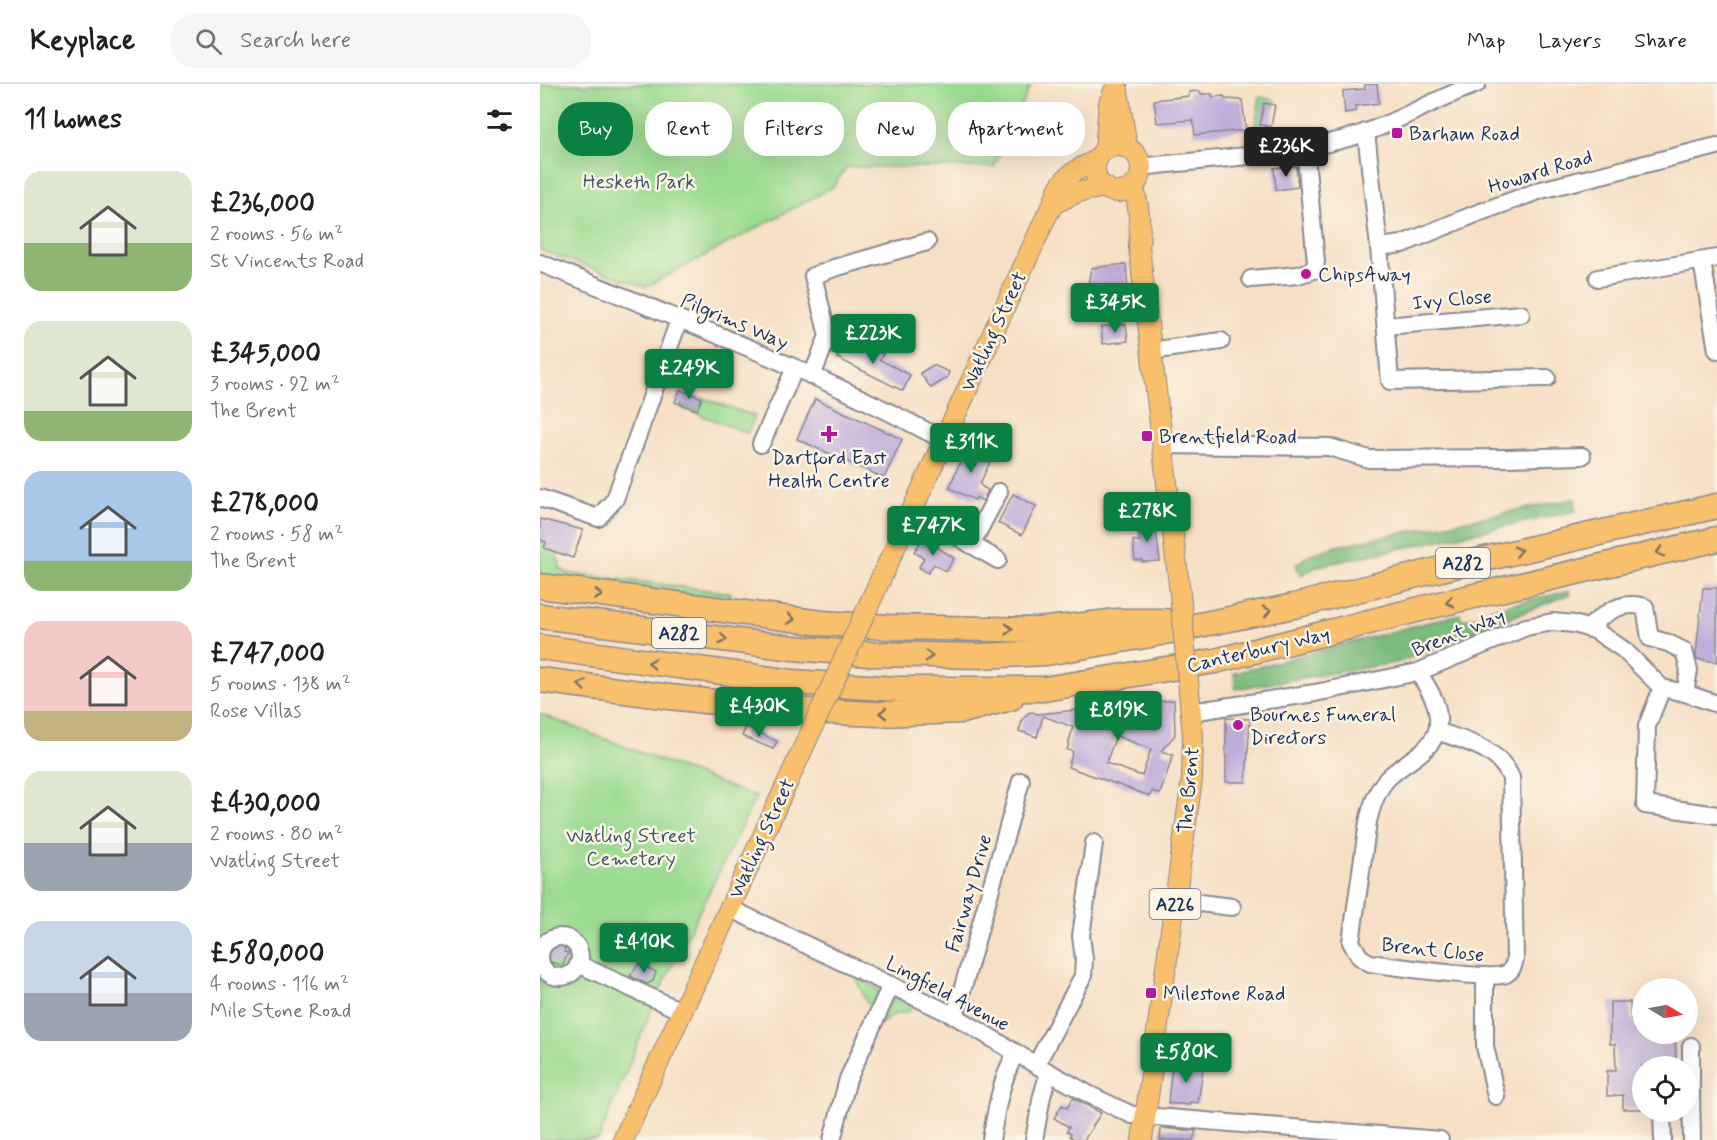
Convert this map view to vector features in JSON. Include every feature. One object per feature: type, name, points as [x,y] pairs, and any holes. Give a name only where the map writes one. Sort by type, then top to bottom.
[{"type":"highway","name":"Canterbury Way","points":[[540,616],[793,648],[926,656],[981,656],[1046,652],[1294,606],[1441,568],[1717,506]]},
{"type":"highway","name":"Canterbury Way","points":[[540,647],[793,682],[897,689],[1044,689],[1215,661],[1436,605],[1717,539]]},
{"type":"highway","points":[[540,586],[811,622],[888,627],[1039,630],[1130,621],[1210,622]]},
{"type":"highway","points":[[540,680],[786,710],[879,714],[962,711],[1044,689]]},
{"type":"main road","name":"The Brent","points":[[1117,84],[1126,147]]},
{"type":"main road","name":"The Brent","points":[[1117,84],[1108,103],[1101,155],[1095,164],[1096,176],[1118,188],[1139,247],[1179,593],[1191,712],[1193,760],[1146,1117]]},
{"type":"main road","points":[[1055,204],[1078,192],[1118,188],[1139,177],[1142,167],[1137,154],[1126,147],[1115,147],[1101,155]]},
{"type":"main road","name":"Watling Street","points":[[623,1140],[943,440],[1047,215],[1055,204],[1058,190],[1066,177],[1101,155]]},
{"type":"main road","name":"A226","points":[[1142,1140],[1146,1117]]},
{"type":"street","points":[[1142,167],[1305,147],[1366,132],[1474,84]]},
{"type":"street","points":[[1366,132],[1379,247],[1390,381],[1547,378]]},
{"type":"street","name":"Howard Road","points":[[1379,247],[1402,244],[1541,190],[1717,146]]},
{"type":"street","points":[[1251,279],[1298,275],[1314,270],[1316,262],[1305,147]]},
{"type":"street","points":[[812,376],[828,336],[813,276],[927,242]]},
{"type":"street","points":[[1598,278],[1709,259],[1717,350]]},
{"type":"street","name":"Pilgrims Way","points":[[540,263],[795,368],[899,416],[943,440]]},
{"type":"street","name":"Ivy Close","points":[[1386,326],[1521,314]]},
{"type":"street","points":[[540,498],[598,518],[615,499],[679,320]]},
{"type":"street","points":[[1151,351],[1221,341]]},
{"type":"street","points":[[761,444],[795,368]]},
{"type":"street","points":[[1162,445],[1329,447],[1369,459],[1582,456]]},
{"type":"street","points":[[971,545],[999,492]]},
{"type":"street","points":[[912,510],[998,560]]},
{"type":"street","points":[[1588,628],[1608,611],[1618,606],[1645,607],[1650,638],[1668,643],[1683,651],[1689,670],[1685,693]]},
{"type":"street","name":"Brent Way","points":[[1191,712],[1315,693],[1418,672],[1534,624],[1565,622],[1588,628],[1605,636],[1619,646],[1662,688]]},
{"type":"street","points":[[1418,672],[1435,701],[1439,716],[1437,730]]},
{"type":"street","points":[[1717,704],[1662,688],[1647,726],[1645,805],[1717,815]]},
{"type":"street","name":"Brent Close","points":[[1437,730],[1491,753],[1505,767],[1511,781],[1515,961],[1512,969],[1506,975],[1485,976],[1370,963],[1362,959],[1351,942],[1366,830],[1373,804],[1386,780],[1430,744],[1437,730]]},
{"type":"street","name":"Fairway Drive","points":[[955,1016],[1021,781]]},
{"type":"street","points":[[1034,1140],[1042,1096],[1042,1068],[1083,976],[1081,936],[1094,843]]},
{"type":"street","points":[[1175,900],[1232,907]]},
{"type":"street","name":"Lingfield Avenue","points":[[729,908],[955,1016],[1092,1096],[1132,1115],[1302,1134],[1440,1140]]},
{"type":"street","points":[[553,938],[569,939],[578,949],[578,964],[575,970],[568,975],[559,976],[550,973],[541,961],[542,946],[553,938]]},
{"type":"street","points":[[578,964],[681,1011]]},
{"type":"street","points":[[1485,976],[1485,1046],[1489,1087]]},
{"type":"street","points":[[832,1140],[848,1079],[891,985]]},
{"type":"street","points":[[1691,1046],[1691,1056]]},
{"type":"street","points":[[991,1140],[1002,1089],[1016,1053]]},
{"type":"street","points":[[1662,1122],[1663,1140]]},
{"type":"street","points":[[1691,1122],[1692,1140]]},
{"type":"green space","name":"Hesketh Park","points":[[540,84],[1031,84],[1023,102],[948,102],[948,156],[999,156],[994,167],[847,167],[833,187],[646,287],[540,250]]},
{"type":"green space","points":[[1260,97],[1275,100],[1275,105],[1264,103],[1260,129],[1255,129]]},
{"type":"green space","points":[[702,398],[755,416],[747,433],[680,407],[682,404],[697,410]]},
{"type":"green space","points":[[1575,499],[1576,511],[1319,566],[1300,575],[1296,564],[1311,554],[1341,545]]},
{"type":"green space","points":[[540,540],[561,545],[557,560],[561,562],[559,568],[568,573],[731,593],[729,600],[540,575]]},
{"type":"green space","points":[[1569,591],[1570,594],[1400,662],[1236,689],[1234,673],[1460,614],[1462,620],[1491,614],[1489,609]]},
{"type":"green space","name":"Watling Street Cemetery","points":[[540,714],[756,797],[656,999],[598,1140],[540,1140]]},
{"type":"green space","points":[[859,979],[877,988],[879,995],[873,1005],[868,1005],[857,981]]},
{"type":"green space","points":[[899,998],[910,1003],[910,1011],[893,1015],[879,1025],[892,1000]]},
{"type":"building","points":[[1365,84],[1377,84],[1379,103],[1356,106],[1356,111],[1345,113],[1343,91],[1365,89]]},
{"type":"building","points":[[1200,91],[1201,94],[1212,94],[1212,97],[1224,96],[1225,99],[1242,100],[1246,130],[1195,135],[1193,120],[1157,123],[1154,100],[1189,96],[1189,92]]},
{"type":"building","points":[[1264,103],[1275,105],[1271,127],[1260,125]]},
{"type":"building","points":[[1296,166],[1298,187],[1276,190],[1274,168]]},
{"type":"building","points":[[1126,264],[1128,291],[1086,296],[1091,268]]},
{"type":"building","points":[[1126,324],[1128,341],[1103,344],[1101,327]]},
{"type":"building","points":[[846,340],[870,352],[872,349],[883,354],[880,360],[910,375],[903,391],[837,358]]},
{"type":"building","points":[[933,365],[949,372],[947,378],[931,388],[920,373]]},
{"type":"building","points":[[680,390],[702,398],[697,410],[675,402]]},
{"type":"building","points":[[815,399],[902,439],[884,478],[797,439]]},
{"type":"building","points":[[968,444],[992,457],[980,484],[988,490],[983,501],[976,497],[975,500],[949,488]]},
{"type":"building","points":[[1013,494],[1036,506],[1022,535],[998,523]]},
{"type":"building","points":[[540,519],[583,530],[573,558],[544,548],[546,542],[540,540]]},
{"type":"building","points":[[1155,522],[1160,561],[1135,560],[1133,541],[1140,541],[1137,523]]},
{"type":"building","points":[[923,538],[954,558],[946,572],[934,564],[928,573],[919,567],[924,558],[914,552]]},
{"type":"building","points":[[1703,588],[1717,588],[1717,662],[1697,659],[1696,654]]},
{"type":"building","points":[[1174,700],[1175,735],[1161,751],[1173,755],[1160,794],[1152,791],[1150,796],[1068,767],[1073,751],[1067,750],[1073,727],[1043,716],[1037,737],[1019,731],[1028,713],[1038,714]],"holes":[[[1116,736],[1151,749],[1142,776],[1106,763]]]},
{"type":"building","points":[[1226,718],[1250,719],[1246,782],[1226,782]]},
{"type":"building","points":[[746,727],[777,741],[773,749],[742,736]]},
{"type":"building","points":[[554,943],[565,948],[564,952],[568,953],[563,965],[547,961]]},
{"type":"building","points":[[639,964],[656,972],[653,981],[647,984],[630,976]]},
{"type":"building","points":[[1610,1002],[1630,1002],[1632,1044],[1675,1044],[1676,1056],[1632,1056],[1632,1109],[1623,1109],[1623,1095],[1607,1096],[1607,1071],[1616,1071],[1615,1044],[1610,1044]]},
{"type":"building","points":[[1187,1060],[1204,1062],[1198,1103],[1190,1102],[1189,1105],[1168,1103],[1172,1067],[1186,1069]]},
{"type":"building","points":[[1073,1098],[1101,1113],[1084,1140],[1076,1140],[1070,1136],[1071,1134],[1067,1131],[1069,1127],[1054,1118],[1062,1105],[1067,1108]]},
{"type":"building","points":[[1161,1128],[1196,1131],[1193,1140],[1160,1140]]},
{"type":"place","name":"Barham Road","points":[[1397,133]]},
{"type":"place","name":"ChipsAway","points":[[1306,274]]},
{"type":"place","name":"Dartford East Health Centre","points":[[829,434]]},
{"type":"place","name":"Brentfield Road","points":[[1147,436]]},
{"type":"place","name":"Bournes Funeral Directors","points":[[1238,725]]},
{"type":"place","name":"Milestone Road","points":[[1151,993]]}]
